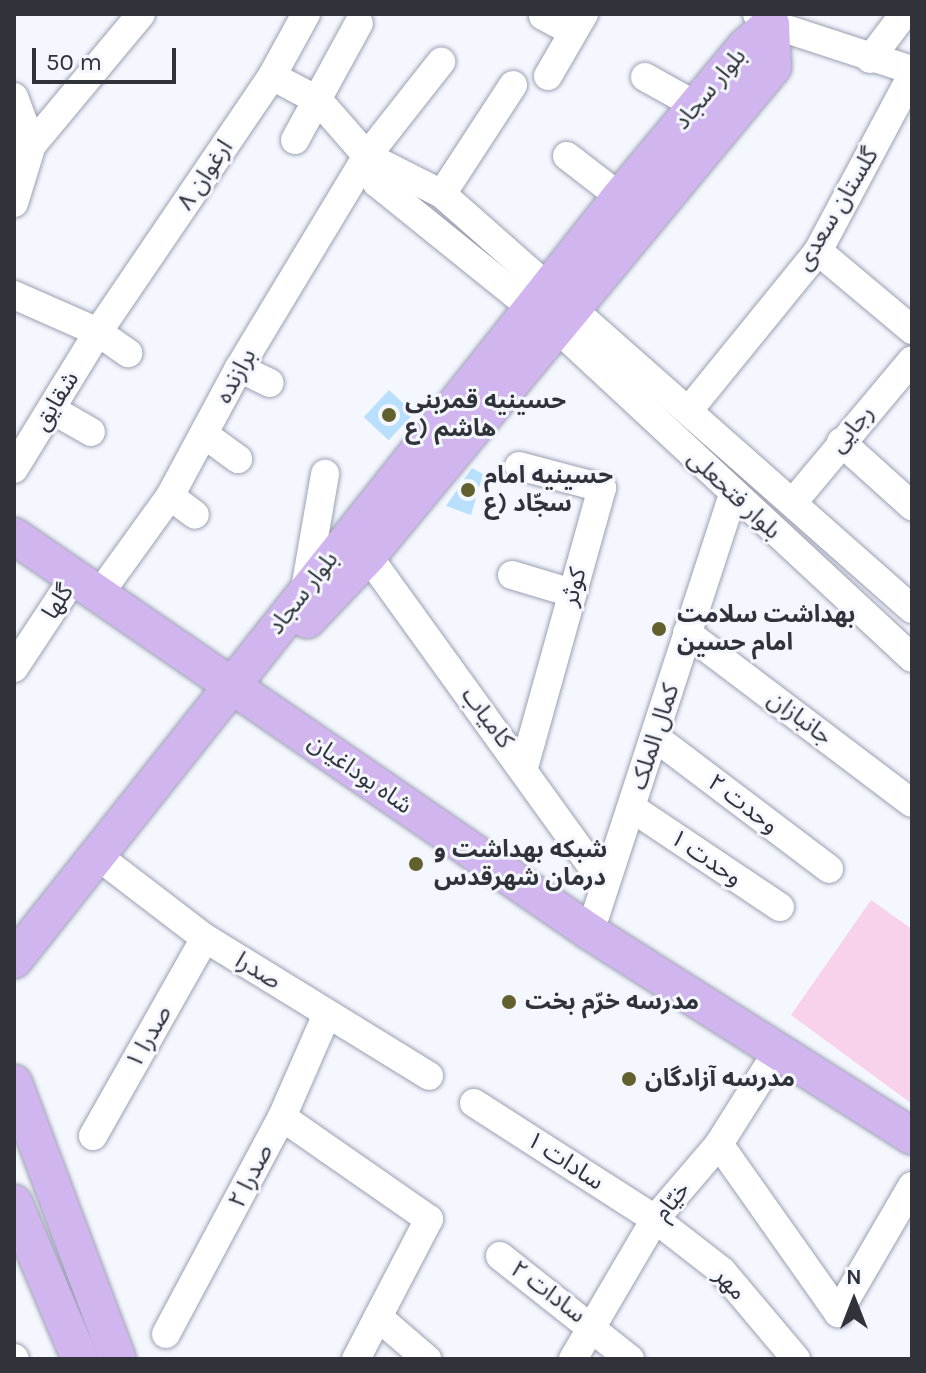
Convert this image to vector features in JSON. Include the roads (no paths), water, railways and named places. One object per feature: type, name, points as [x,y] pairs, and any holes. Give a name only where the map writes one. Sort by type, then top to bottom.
[{"type":"main road","name":"بلوار سجاد","points":[[554,310],[620,197],[744,48],[764,19]]},
{"type":"main road","name":"بلوار سجاد","points":[[14,960],[305,589],[456,426],[554,310],[773,67],[764,19]]},
{"type":"main road","name":"بلوار سجاد","points":[[231,685],[283,646],[368,556],[456,426]]},
{"type":"main road","name":"شاه بوداغیان","points":[[14,536],[590,932],[912,1136]]},
{"type":"main road","points":[[14,1083],[81,1268],[118,1359]]},
{"type":"main road","points":[[14,1203],[80,1359]]},
{"type":"main road","points":[[49,1283],[81,1268]]},
{"type":"street","points":[[23,146],[141,14]]},
{"type":"street","name":"ارغوان ۸","points":[[98,332],[272,76],[306,14]]},
{"type":"street","points":[[870,59],[904,14]]},
{"type":"street","points":[[543,16],[578,23],[548,76]]},
{"type":"street","points":[[764,19],[912,73]]},
{"type":"street","points":[[295,140],[359,23]]},
{"type":"street","name":"برازنده","points":[[87,585],[170,496],[239,368],[367,156],[441,62]]},
{"type":"street","name":"گلستان سعدی","points":[[689,410],[818,251],[912,73]]},
{"type":"street","points":[[272,76],[319,101],[367,156]]},
{"type":"street","points":[[645,77],[695,105]]},
{"type":"street","points":[[442,194],[513,85]]},
{"type":"street","points":[[14,97],[23,146],[14,203]]},
{"type":"street","name":"بلوار فتحعلی","points":[[367,156],[377,183],[689,410],[795,500],[912,609]]},
{"type":"street","name":"بلوار فتحعلی","points":[[367,156],[442,194],[733,495],[912,658]]},
{"type":"street","points":[[567,156],[620,197]]},
{"type":"street","points":[[818,251],[912,330]]},
{"type":"street","points":[[14,295],[98,332],[128,353]]},
{"type":"street","name":"شقایق","points":[[14,469],[98,332]]},
{"type":"street","name":"رجایی","points":[[795,500],[912,360]]},
{"type":"street","points":[[239,368],[270,383]]},
{"type":"street","points":[[51,409],[91,432]]},
{"type":"street","points":[[205,435],[238,459]]},
{"type":"street","points":[[841,442],[912,506]]},
{"type":"street","name":"کوثر","points":[[519,466],[602,488],[524,768]]},
{"type":"street","points":[[305,589],[325,474]]},
{"type":"street","name":"کمال الملک","points":[[590,932],[603,882],[656,738],[733,495]]},
{"type":"street","points":[[170,496],[195,515]]},
{"type":"street","name":"کامیاب","points":[[368,556],[524,768],[603,882]]},
{"type":"street","points":[[512,575],[572,593]]},
{"type":"street","name":"گلها","points":[[14,668],[87,585]]},
{"type":"street","name":"جانبازان","points":[[687,633],[912,803]]},
{"type":"street","name":"وحدت ۲","points":[[656,738],[829,869]]},
{"type":"street","name":"وحدت ۱","points":[[632,808],[780,907]]},
{"type":"street","name":"صدرا","points":[[95,854],[205,938],[429,1076]]},
{"type":"street","name":"صدرا ۱","points":[[93,1136],[205,938]]},
{"type":"street","name":"صدرا ۲","points":[[166,1334],[282,1117],[327,1014]]},
{"type":"street","name":"خیّام","points":[[573,1359],[596,1327],[655,1219],[719,1144],[779,1049]]},
{"type":"street","name":"سادات ۱","points":[[474,1103],[655,1219]]},
{"type":"street","points":[[282,1117],[429,1219],[356,1359]]},
{"type":"street","points":[[719,1144],[838,1313],[912,1186]]},
{"type":"street","name":"مهر","points":[[655,1219],[722,1271],[796,1359]]},
{"type":"street","name":"سادات ۲","points":[[500,1256],[596,1327],[630,1359]]},
{"type":"street","points":[[378,1317],[427,1359]]},
{"type":"place","name":"حسینیه قمربنی هاشم (ع","points":[[389,415]]},
{"type":"place","name":"حسینیه امام سجّاد (ع","points":[[468,490]]},
{"type":"place","name":"بهداشت سلامت امام حسین","points":[[659,629]]},
{"type":"place","name":"شبکه بهداشت و درمان شهرقدس","points":[[416,864]]},
{"type":"place","name":"مدرسه خرّم بخت","points":[[509,1002]]},
{"type":"place","name":"مدرسه آزادگان","points":[[629,1079]]}]
